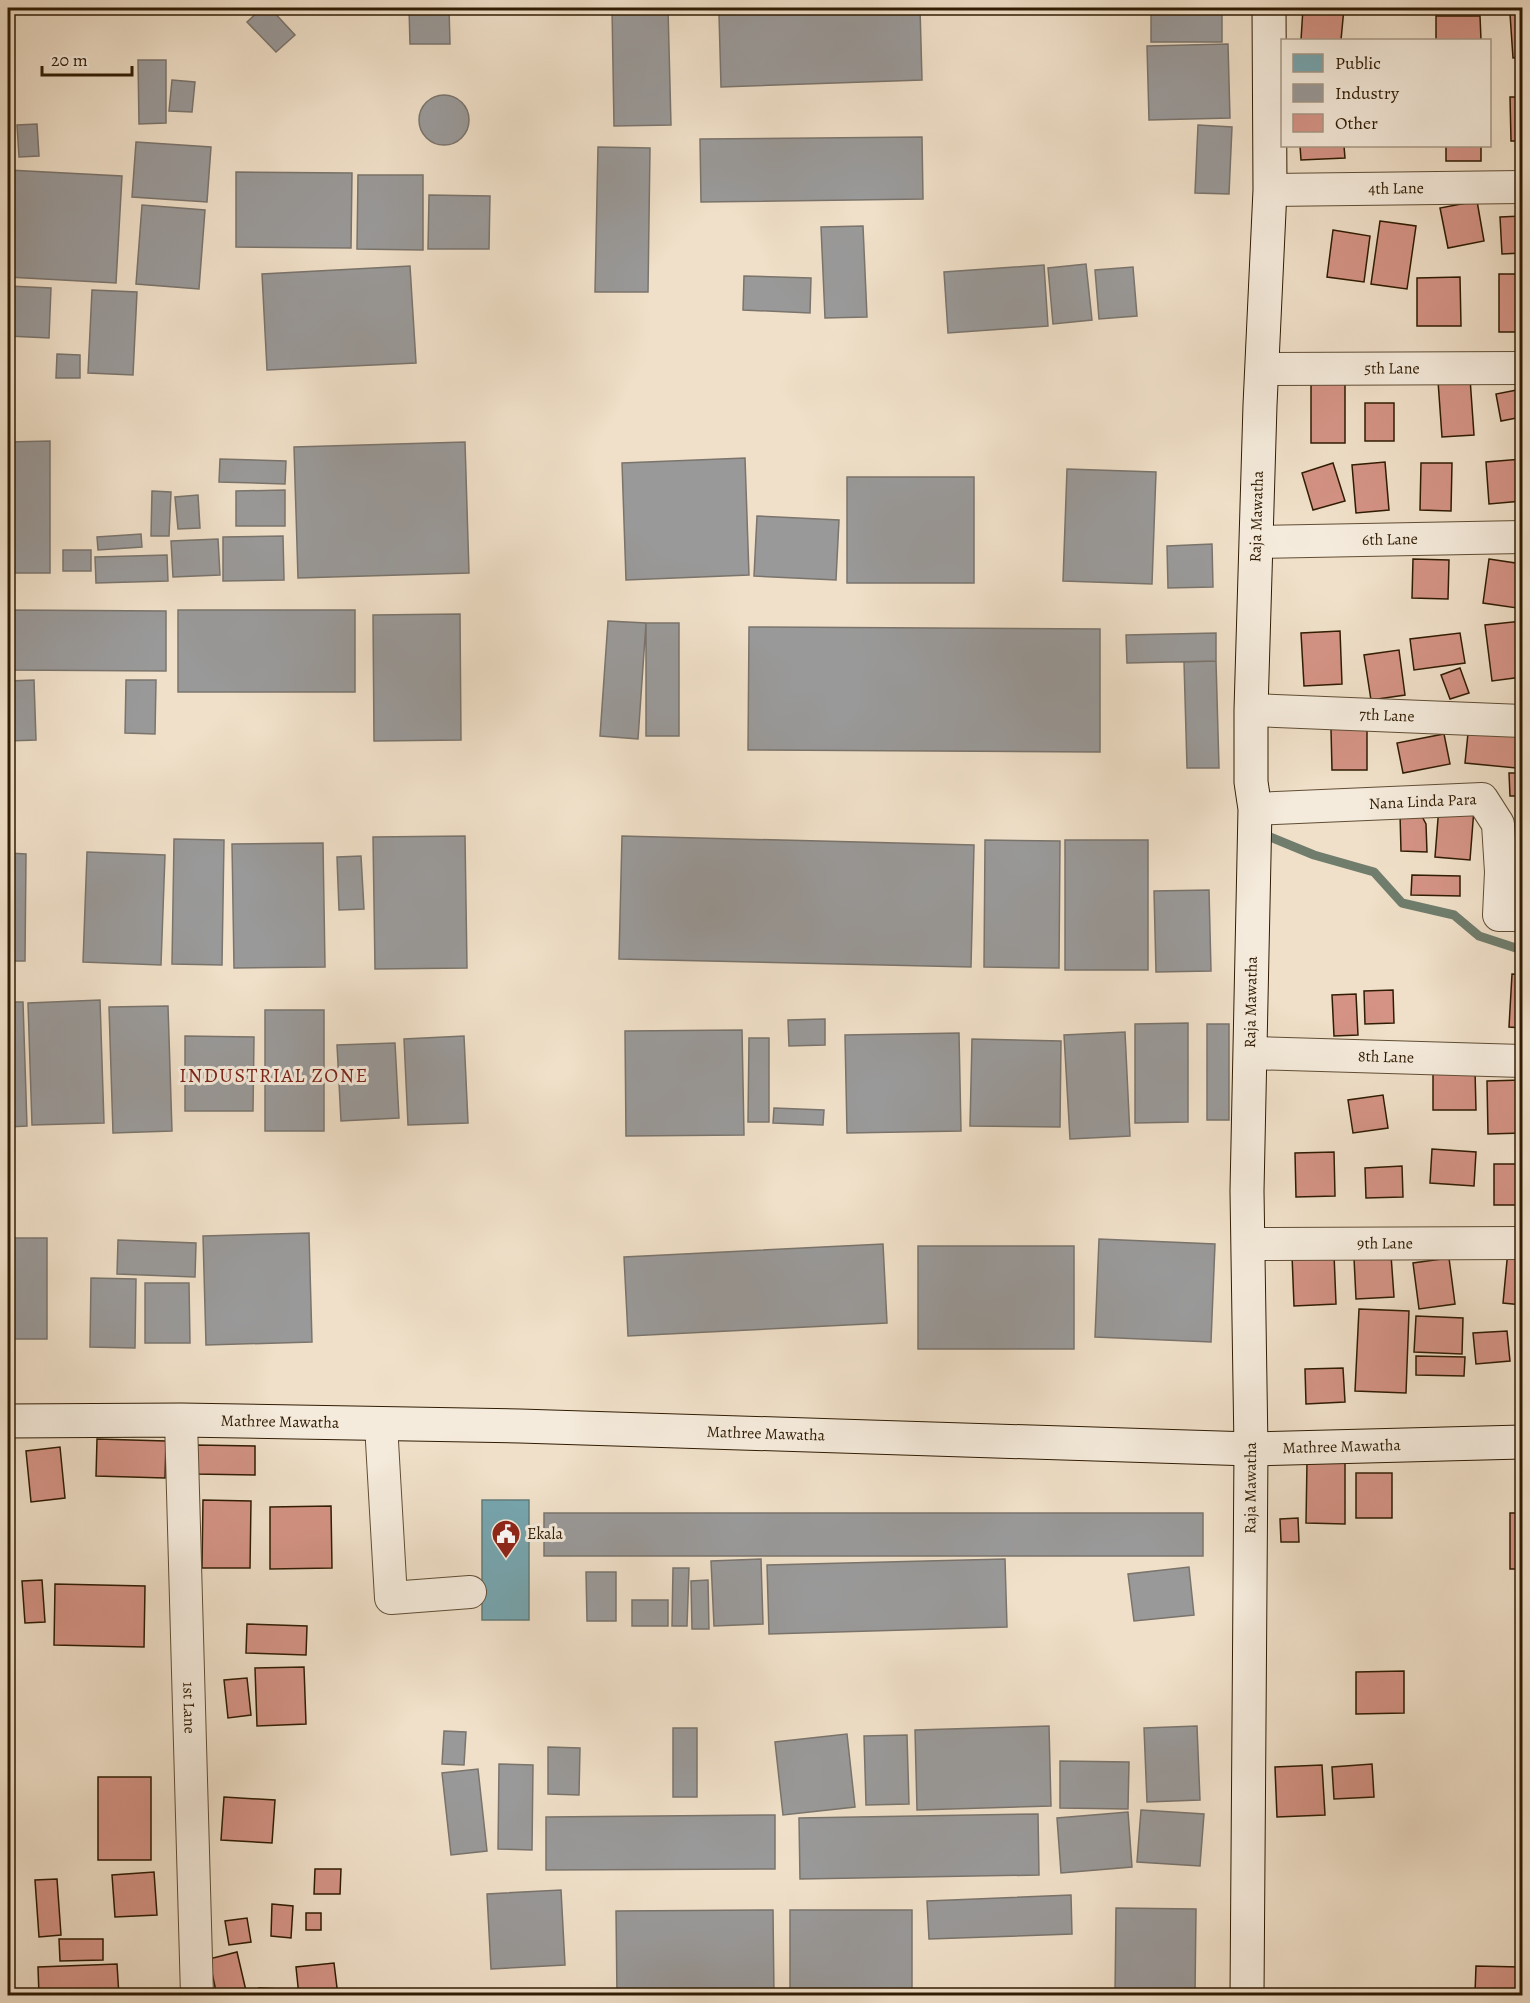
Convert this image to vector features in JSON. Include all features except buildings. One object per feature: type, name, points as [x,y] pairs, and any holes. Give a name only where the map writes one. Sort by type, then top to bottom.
[{"type":"street","name":"Raja Mawatha","points":[[1247,1995],[1251,1449],[1249,1244],[1255,809],[1251,782],[1251,710],[1270,190],[1269,8]]},
{"type":"street","name":"4th Lane","points":[[1270,190],[1522,187]]},
{"type":"street","name":"5th Lane","points":[[1263,369],[1522,368]]},
{"type":"street","name":"6th Lane","points":[[1256,542],[1522,537]]},
{"type":"street","name":"7th Lane","points":[[1251,710],[1522,721]]},
{"type":"street","name":"Nana Linda Para","points":[[1255,809],[1482,799],[1498,824],[1501,872],[1499,915],[1522,915]]},
{"type":"street","name":"8th Lane","points":[[1251,1053],[1522,1061]]},
{"type":"street","name":"9th Lane","points":[[1249,1244],[1522,1243]]},
{"type":"street","name":"Mathree Mawatha","points":[[8,1421],[181,1420],[381,1424],[1251,1449],[1522,1442]]},
{"type":"street","name":"1st Lane","points":[[181,1420],[197,1995]]},
{"type":"street","points":[[381,1424],[391,1598],[470,1592]]},
{"type":"waterway","points":[[1270,837],[1314,855],[1374,872],[1402,903],[1454,915],[1479,936],[1522,950]]},
{"type":"place","name":"Ekala","points":[[506,1560]]},
{"type":"district","name":"INDUSTRIAL ZONE","points":[[274,1075]]}]
